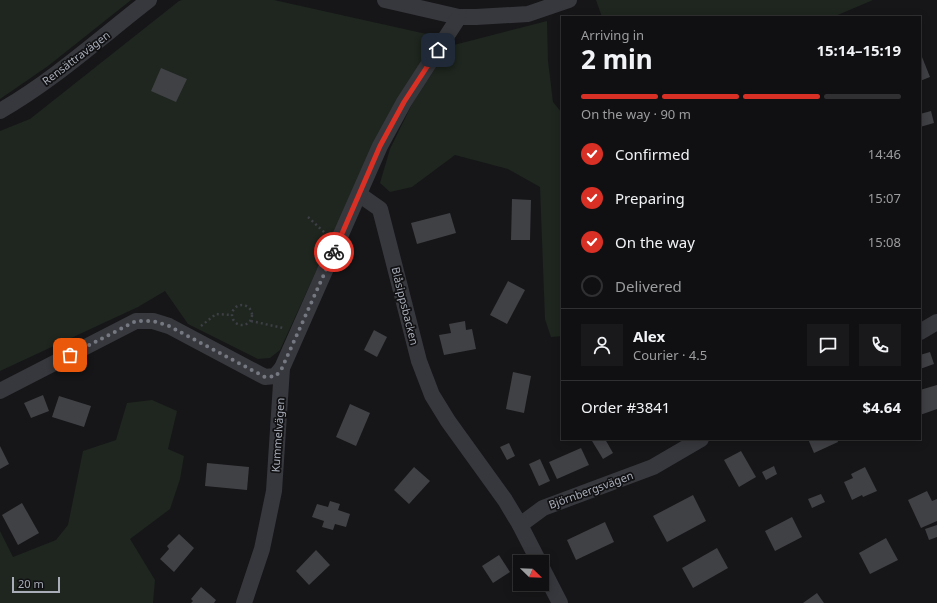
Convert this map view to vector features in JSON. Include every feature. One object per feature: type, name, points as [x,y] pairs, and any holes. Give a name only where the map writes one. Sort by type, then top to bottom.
[{"type":"street","name":"Rensättravägen","points":[[0,111],[23,98],[104,38],[149,0]]},
{"type":"street","points":[[385,0],[459,17],[528,14],[569,0]]},
{"type":"street","name":"Kummelvägen","points":[[244,603],[262,549],[274,491],[282,368],[360,195],[380,146],[404,102],[459,17]]},
{"type":"street","name":"Blåsippsbacken","points":[[360,195],[380,208],[418,361],[432,395],[448,421],[505,500],[520,525]]},
{"type":"street","points":[[0,391],[136,321],[153,321],[169,326],[265,377],[276,376],[282,368]]},
{"type":"street","points":[[921,331],[937,322]]},
{"type":"street","name":"Björnbergsvägen","points":[[520,525],[543,508],[653,467],[699,440]]},
{"type":"street","points":[[520,525],[535,555]]},
{"type":"street","points":[[549,582],[560,603]]},
{"type":"path","points":[[244,305],[252,311],[251,321],[246,325],[239,325],[234,321],[232,314],[235,308],[244,305]]},
{"type":"path","points":[[189,337],[207,320],[216,314],[232,314]]},
{"type":"path","points":[[251,321],[275,325],[298,333]]},
{"type":"shaded area","points":[[0,0],[131,0],[48,66],[0,99]]},
{"type":"shaded area","points":[[182,0],[274,0],[431,35],[432,53],[346,206],[280,350],[270,358],[258,359],[188,324],[165,291],[138,307],[0,371],[0,131],[30,119]]},
{"type":"shaded area","points":[[596,0],[873,0],[835,16],[602,16]]},
{"type":"shaded area","points":[[547,21],[548,61],[553,102],[561,112],[561,336],[551,337],[545,319],[540,187],[508,169],[455,155],[412,187],[390,192],[380,183],[390,149],[412,104],[450,46]]},
{"type":"shaded area","points":[[152,400],[177,411],[168,449],[184,456],[180,479],[170,509],[130,539],[155,580],[153,603],[0,603],[0,531],[13,557],[56,540],[68,525],[83,451],[116,440],[127,403]]},
{"type":"building","points":[[921,54],[930,77],[921,81]]},
{"type":"building","points":[[161,68],[187,79],[176,102],[151,91]]},
{"type":"building","points":[[931,111],[934,123],[921,127],[921,114]]},
{"type":"building","points":[[512,199],[531,200],[530,240],[511,240]]},
{"type":"building","points":[[450,213],[456,233],[417,244],[411,223]]},
{"type":"building","points":[[508,281],[525,290],[507,324],[490,315]]},
{"type":"building","points":[[465,321],[466,330],[472,329],[476,349],[444,355],[439,335],[451,333],[449,324]]},
{"type":"building","points":[[374,330],[387,337],[377,357],[364,350]]},
{"type":"building","points":[[930,352],[934,364],[921,369],[921,355]]},
{"type":"building","points":[[513,372],[531,376],[524,413],[506,409]]},
{"type":"building","points":[[937,385],[937,409],[921,415],[921,390]]},
{"type":"building","points":[[43,395],[49,411],[31,418],[24,403]]},
{"type":"building","points":[[59,396],[91,406],[84,427],[52,417]]},
{"type":"building","points":[[350,404],[370,413],[356,446],[336,437]]},
{"type":"building","points":[[606,440],[613,453],[603,459],[592,441]]},
{"type":"building","points":[[808,440],[837,440],[838,442],[814,453]]},
{"type":"building","points":[[509,443],[515,456],[507,460],[500,447]]},
{"type":"building","points":[[0,446],[9,464],[0,469]]},
{"type":"building","points":[[581,448],[589,465],[557,479],[549,462]]},
{"type":"building","points":[[741,451],[756,477],[739,487],[724,460]]},
{"type":"building","points":[[540,459],[550,481],[539,486],[529,464]]},
{"type":"building","points":[[207,463],[249,467],[247,490],[205,486]]},
{"type":"building","points":[[774,466],[777,474],[766,480],[762,472]]},
{"type":"building","points":[[414,467],[430,481],[409,504],[394,490]]},
{"type":"building","points":[[865,467],[877,491],[863,497],[862,495],[852,500],[844,482],[853,478],[851,474]]},
{"type":"building","points":[[927,491],[932,501],[937,499],[937,521],[921,528],[908,500]]},
{"type":"building","points":[[821,494],[825,502],[812,508],[808,499]]},
{"type":"building","points":[[693,495],[706,521],[667,542],[653,516]]},
{"type":"building","points":[[330,501],[340,504],[338,510],[350,514],[346,527],[335,524],[333,530],[322,527],[324,521],[312,517],[317,504],[328,507]]},
{"type":"building","points":[[22,503],[39,533],[18,545],[2,515]]},
{"type":"building","points":[[792,517],[802,537],[775,551],[765,531]]},
{"type":"building","points":[[605,522],[614,542],[576,560],[567,540]]},
{"type":"building","points":[[937,525],[937,537],[929,540],[925,529]]},
{"type":"building","points":[[179,534],[194,548],[174,572],[160,559],[169,549],[167,546]]},
{"type":"building","points":[[886,538],[898,560],[870,574],[859,553]]},
{"type":"building","points":[[717,548],[728,568],[693,588],[682,568]]},
{"type":"building","points":[[316,550],[330,565],[309,585],[296,571]]},
{"type":"building","points":[[499,555],[510,572],[493,583],[482,566]]},
{"type":"building","points":[[201,587],[216,600],[214,603],[191,603],[193,601],[191,599]]},
{"type":"building","points":[[817,593],[824,603],[803,603]]},
{"type":"way so far","points":[[70,355],[136,321],[153,321],[169,326],[265,377],[276,376],[282,368],[334,252]]},
{"type":"route","points":[[334,252],[364,186],[380,146],[404,102],[438,50]]}]
